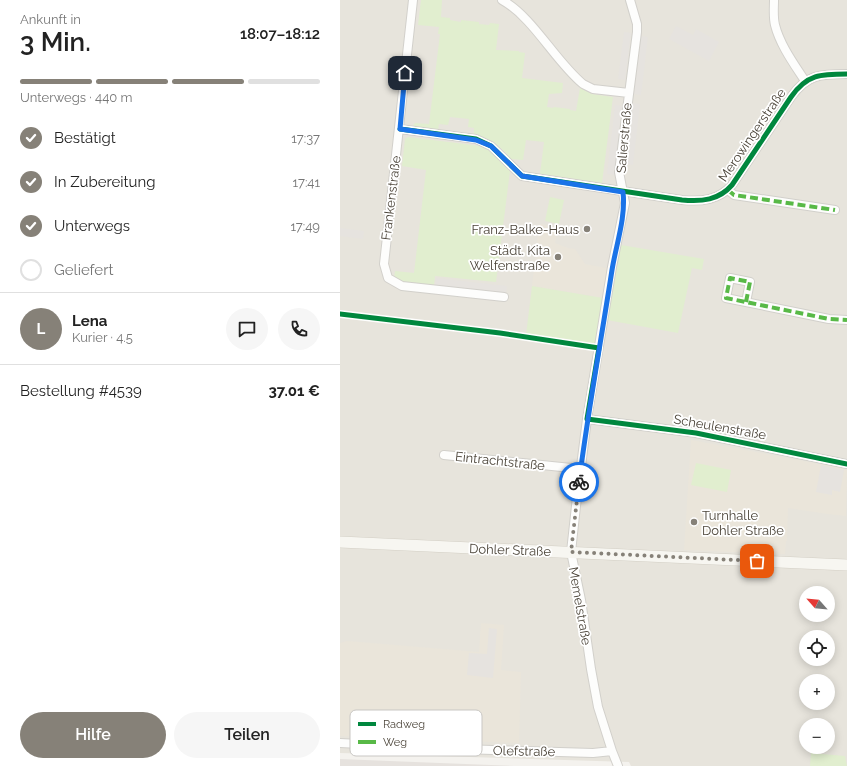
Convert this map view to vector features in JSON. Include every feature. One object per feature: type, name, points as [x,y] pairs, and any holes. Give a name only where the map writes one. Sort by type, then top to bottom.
[{"type":"main road","name":"Dohler Straße","points":[[340,542],[847,565]]},
{"type":"street","name":"Frankenstraße","points":[[413,0],[384,264],[388,278],[402,286],[504,297]]},
{"type":"street","points":[[502,0],[512,5],[575,77],[583,84],[593,89],[628,93]]},
{"type":"street","name":"Salierstraße","points":[[588,419],[612,267],[624,203],[619,172],[637,32],[637,24],[630,0]]},
{"type":"street","points":[[774,0],[774,19],[777,32],[792,61],[805,81],[820,75],[847,74]]},
{"type":"street","name":"Merowingerstraße","points":[[400,129],[476,140],[491,146],[522,176],[623,192],[693,201],[709,200],[723,194],[737,179],[794,93],[805,81]]},
{"type":"street","name":"Merowingerstraße","points":[[728,190],[734,195],[835,210]]},
{"type":"street","points":[[746,302],[829,319],[847,320]]},
{"type":"street","name":"Scheulenstraße","points":[[588,419],[696,433],[847,464]]},
{"type":"street","name":"Memelstraße","points":[[588,419],[571,552],[581,600],[591,671],[598,706],[618,766]]},
{"type":"street","name":"Eintrachtstraße","points":[[444,455],[581,469]]},
{"type":"street","name":"Olefstraße","points":[[340,743],[350,744]]},
{"type":"street","name":"Olefstraße","points":[[482,750],[594,753],[612,751]]},
{"type":"shaded area","points":[[340,0],[847,0],[847,766],[631,766],[629,762],[436,756],[482,756],[482,710],[350,710],[350,753],[340,753]]},
{"type":"shaded area","points":[[676,26],[693,35],[696,29],[719,42],[709,61],[669,39]]},
{"type":"shaded area","points":[[624,32],[631,33],[625,80],[618,79]]},
{"type":"shaded area","points":[[641,36],[648,37],[641,95],[634,94]]},
{"type":"shaded area","points":[[633,103],[640,104],[633,165],[626,164]]},
{"type":"shaded area","points":[[615,105],[622,106],[614,175],[607,174]]},
{"type":"shaded area","name":"Städt. Kita Welfenstraße","points":[[539,224],[558,227],[555,243],[575,249],[585,264],[607,268],[603,298],[532,286]]},
{"type":"shaded area","points":[[340,228],[364,231],[363,239],[340,236]]},
{"type":"shaded area","points":[[436,278],[507,286],[506,294],[435,286]]},
{"type":"shaded area","points":[[691,440],[847,469],[846,516],[788,508],[785,554],[684,550]]},
{"type":"shaded area","points":[[821,465],[844,470],[840,492],[832,490],[832,495],[816,492]]},
{"type":"shaded area","points":[[481,623],[504,625],[501,670],[521,672],[519,743],[482,742],[482,710],[350,710],[350,736],[340,736],[340,643],[347,641],[479,652]]},
{"type":"shaded area","points":[[489,628],[497,629],[493,678],[467,675],[469,653],[487,654]]},
{"type":"shaded area","points":[[340,759],[514,766],[340,766]]},
{"type":"green space","points":[[421,0],[442,0],[441,17],[450,18],[450,20],[461,22],[461,20],[479,22],[479,24],[489,25],[490,23],[499,24],[496,50],[519,51],[525,53],[522,78],[563,83],[562,93],[549,94],[547,107],[576,111],[580,88],[592,94],[613,97],[602,183],[540,174],[544,142],[526,140],[523,160],[511,159],[495,143],[474,136],[474,128],[468,127],[469,119],[450,117],[448,125],[439,124],[438,131],[411,128],[415,123],[429,124],[440,34],[438,34],[439,27],[418,25]]},
{"type":"green space","points":[[408,137],[481,146],[491,151],[510,171],[496,282],[435,276],[434,286],[405,283],[394,278],[395,271],[414,273],[426,170],[402,166],[405,139]]},
{"type":"green space","points":[[550,197],[564,200],[559,224],[545,221]]},
{"type":"green space","points":[[621,245],[704,259],[702,270],[692,268],[678,333],[607,320]]},
{"type":"green space","points":[[532,286],[603,298],[595,346],[526,335]]},
{"type":"green space","points":[[696,463],[731,470],[727,492],[691,485]]},
{"type":"green space","points":[[811,754],[822,754],[845,756],[847,766],[810,766]]},
{"type":"marked path","points":[[728,190],[734,195],[835,210]]},
{"type":"marked path","points":[[746,302],[750,282],[730,278],[726,298],[829,319],[847,320]]},
{"type":"cycle path","points":[[400,129],[476,139],[491,146],[522,176],[696,201],[716,197],[732,185],[797,89],[815,77],[830,74],[847,74]]},
{"type":"cycle path","points":[[340,314],[500,333],[599,348],[587,419],[696,433],[847,464]]},
{"type":"way so far","points":[[579,482],[571,552],[757,561]]},
{"type":"place","name":"Franz-Balke-Haus","points":[[587,229]]},
{"type":"place","name":"Städt. Kita Welfenstraße","points":[[558,257]]},
{"type":"place","name":"Turnhalle Dohler Straße","points":[[694,522]]},
{"type":"route","points":[[405,73],[400,129],[476,140],[491,146],[522,176],[623,192],[624,203],[612,267],[579,482]]}]
